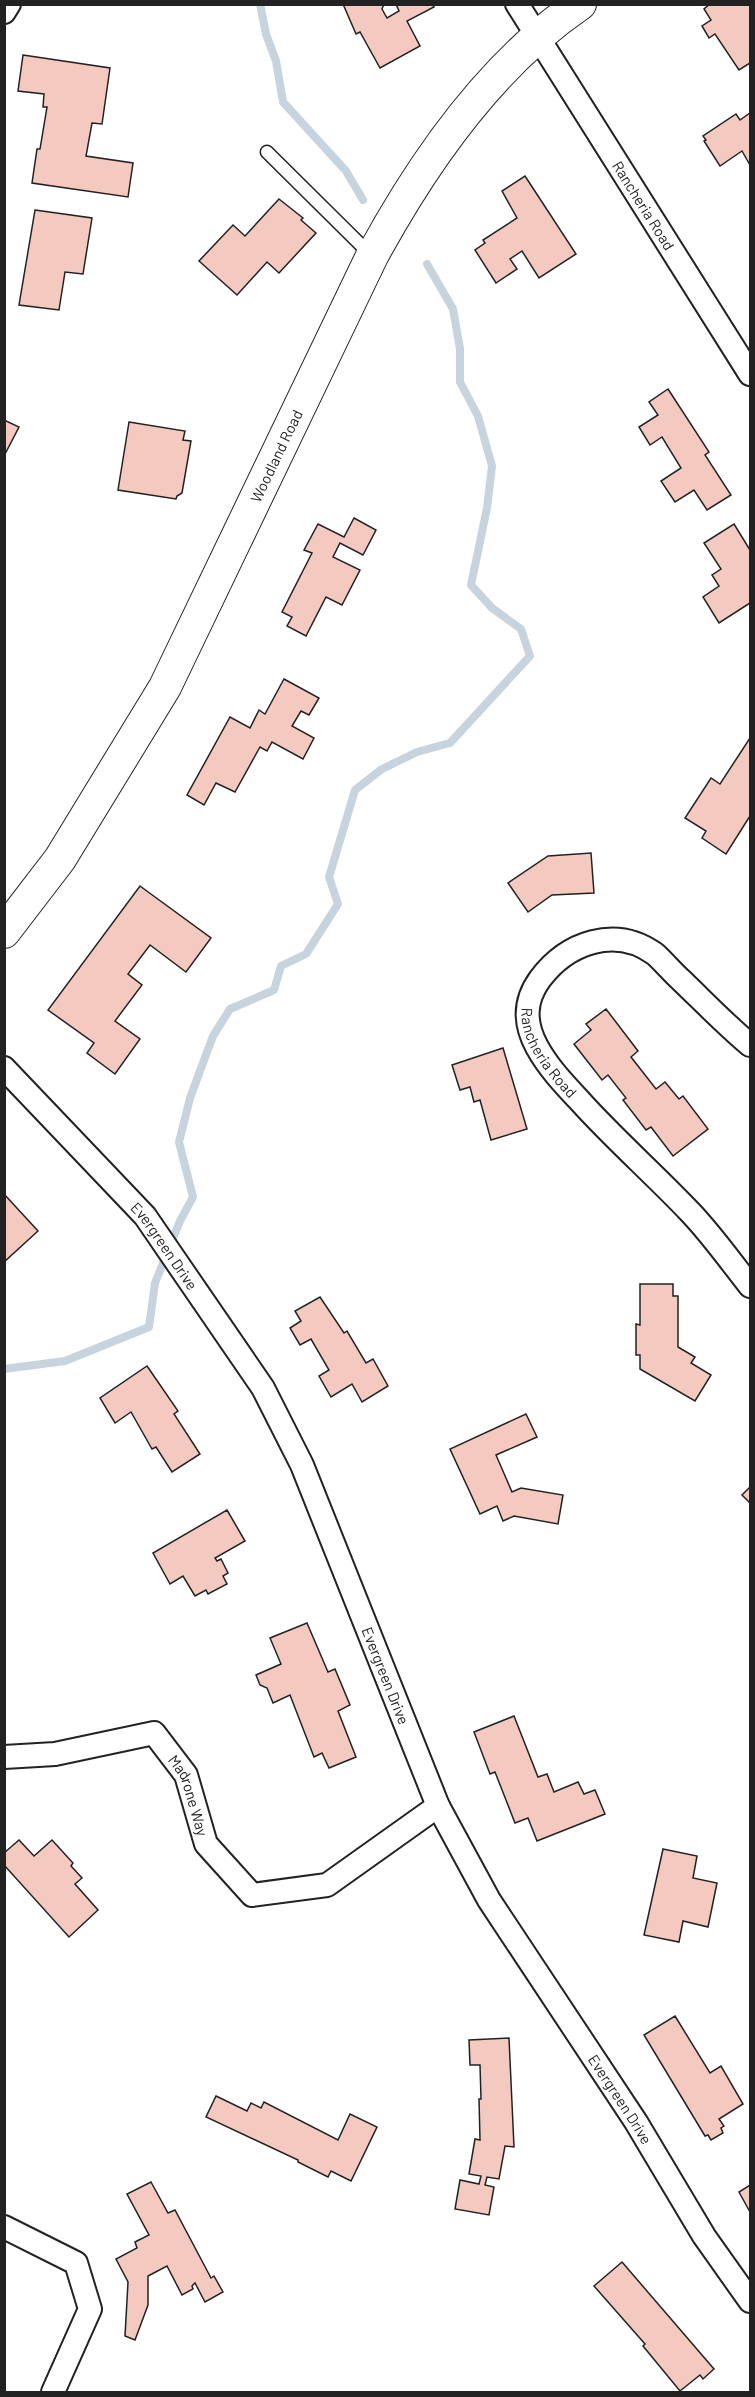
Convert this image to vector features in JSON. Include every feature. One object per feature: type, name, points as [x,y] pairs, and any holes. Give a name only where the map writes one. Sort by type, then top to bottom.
[{"type":"street","points":[[4,12],[9,4]]},
{"type":"street","name":"Rancheria Road","points":[[517,4],[750,374]]},
{"type":"street","name":"Woodland Road","points":[[4,932],[60,859],[165,687],[372,256],[404,200],[460,120],[491,84],[539,37],[580,4]]},
{"type":"street","name":"Rancheria Road","points":[[750,1045],[654,954],[635,944],[613,940],[593,941],[573,948],[546,971],[533,989],[526,1005],[527,1023],[535,1044],[550,1068],[603,1127],[691,1213],[750,1286]]},
{"type":"street","name":"Evergreen Drive","points":[[4,1068],[145,1216],[263,1388],[302,1465],[438,1806],[489,1900],[636,2122],[704,2236],[750,2301]]},
{"type":"street","name":"Madrone Way","points":[[4,1757],[55,1754],[154,1733],[186,1774],[206,1844],[252,1895],[327,1885],[438,1806]]},
{"type":"street","points":[[4,2227],[76,2263],[90,2309],[53,2392]]},
{"type":"lane","points":[[267,152],[372,256]]},
{"type":"building","points":[[343,4],[384,4],[382,9],[387,18],[399,11],[396,4],[432,4],[434,7],[407,21],[420,46],[380,68],[360,32],[356,34]]},
{"type":"building","points":[[710,4],[750,4],[750,63],[739,70],[715,34],[709,38],[702,26],[711,20],[704,9]]},
{"type":"building","points":[[23,55],[110,68],[102,124],[92,123],[86,156],[133,163],[128,197],[32,183],[47,107],[43,107],[44,94],[18,91]]},
{"type":"building","points":[[750,113],[750,165],[742,151],[720,166],[703,136],[736,114],[740,120]]},
{"type":"building","points":[[525,176],[576,254],[539,278],[522,251],[510,259],[517,269],[496,283],[475,250],[485,243],[483,240],[517,218],[502,191]]},
{"type":"building","points":[[279,199],[303,218],[301,220],[316,233],[279,273],[267,262],[237,295],[199,261],[233,225],[245,236]]},
{"type":"building","points":[[35,210],[92,218],[83,274],[65,272],[59,310],[19,305]]},
{"type":"building","points":[[668,389],[709,452],[705,455],[731,495],[707,510],[694,490],[675,502],[661,481],[681,468],[662,437],[650,445],[639,427],[658,415],[649,402]]},
{"type":"building","points":[[4,420],[19,427],[4,456]]},
{"type":"building","points":[[129,422],[185,431],[183,440],[191,441],[182,493],[176,499],[118,490]]},
{"type":"building","points":[[354,518],[376,530],[363,555],[340,543],[333,557],[360,570],[342,605],[326,597],[306,636],[287,626],[292,617],[282,612],[312,553],[304,550],[318,524],[344,537]]},
{"type":"building","points":[[734,524],[750,550],[750,603],[719,623],[703,597],[719,586],[712,575],[721,569],[704,543]]},
{"type":"building","points":[[284,679],[319,698],[309,715],[301,711],[292,726],[314,738],[303,759],[272,742],[267,751],[260,747],[235,792],[216,783],[204,805],[187,795],[230,717],[250,728],[259,710],[265,714]]},
{"type":"building","points":[[750,738],[750,816],[726,854],[702,838],[706,831],[685,818],[711,778],[720,784]]},
{"type":"building","points":[[591,853],[594,893],[552,895],[528,912],[508,883],[548,856]]},
{"type":"building","points":[[140,886],[211,938],[186,972],[150,945],[128,974],[142,985],[115,1021],[140,1039],[115,1074],[87,1053],[94,1043],[48,1010]]},
{"type":"building","points":[[606,1009],[638,1051],[631,1057],[656,1089],[665,1082],[679,1099],[683,1096],[708,1129],[673,1156],[651,1127],[646,1130],[623,1100],[626,1098],[608,1075],[602,1080],[574,1044],[591,1030],[586,1024]]},
{"type":"building","points":[[503,1048],[527,1129],[491,1140],[480,1100],[474,1102],[470,1087],[460,1090],[452,1065]]},
{"type":"building","points":[[4,1194],[38,1231],[4,1262]]},
{"type":"building","points":[[640,1284],[673,1284],[673,1296],[678,1296],[678,1347],[695,1357],[691,1363],[711,1375],[695,1401],[640,1369],[640,1355],[636,1355],[636,1324],[640,1325]]},
{"type":"building","points":[[320,1297],[344,1333],[347,1331],[366,1363],[373,1359],[388,1386],[362,1402],[352,1384],[331,1397],[319,1376],[329,1370],[311,1339],[300,1345],[290,1328],[301,1321],[295,1311]]},
{"type":"building","points":[[147,1366],[178,1411],[174,1414],[200,1454],[172,1472],[156,1447],[152,1449],[131,1412],[115,1423],[100,1398]]},
{"type":"building","points":[[526,1414],[537,1437],[496,1455],[512,1492],[521,1488],[563,1495],[558,1524],[514,1516],[503,1521],[497,1506],[480,1514],[450,1449]]},
{"type":"building","points":[[750,1487],[750,1503],[742,1495]]},
{"type":"building","points":[[227,1510],[245,1541],[215,1558],[217,1561],[221,1559],[228,1573],[223,1576],[227,1584],[208,1594],[206,1590],[195,1596],[183,1576],[170,1584],[153,1553]]},
{"type":"building","points":[[307,1623],[328,1672],[335,1669],[350,1705],[338,1711],[356,1757],[329,1768],[322,1753],[314,1757],[290,1695],[273,1703],[267,1688],[260,1685],[256,1675],[281,1664],[270,1638]]},
{"type":"building","points":[[514,1716],[538,1777],[547,1774],[554,1792],[578,1782],[584,1794],[595,1790],[605,1814],[537,1841],[528,1818],[515,1823],[495,1772],[490,1774],[474,1732]]},
{"type":"building","points":[[19,1840],[34,1856],[52,1840],[73,1863],[71,1866],[82,1878],[75,1884],[98,1910],[69,1937],[4,1865],[4,1853]]},
{"type":"building","points":[[663,1849],[697,1856],[693,1878],[717,1883],[708,1927],[683,1921],[679,1942],[644,1935]]},
{"type":"building","points":[[675,2016],[710,2073],[721,2066],[743,2104],[719,2119],[724,2126],[721,2128],[723,2133],[711,2140],[708,2135],[705,2136],[644,2035]]},
{"type":"building","points":[[509,2038],[514,2147],[505,2146],[499,2179],[487,2177],[485,2185],[494,2187],[489,2215],[455,2209],[460,2180],[479,2184],[481,2176],[469,2174],[475,2139],[480,2140],[479,2099],[481,2099],[480,2065],[470,2065],[469,2040]]},
{"type":"building","points":[[216,2096],[247,2111],[251,2103],[261,2108],[264,2102],[338,2140],[350,2114],[377,2127],[351,2181],[331,2171],[328,2177],[298,2160],[206,2117]]},
{"type":"building","points":[[151,2182],[168,2213],[175,2210],[211,2278],[214,2276],[223,2292],[205,2302],[195,2283],[192,2286],[193,2289],[182,2295],[167,2266],[148,2276],[148,2305],[135,2340],[125,2336],[128,2282],[116,2259],[137,2248],[135,2242],[149,2235],[127,2194]]},
{"type":"building","points":[[750,2185],[750,2212],[739,2192]]},
{"type":"building","points":[[622,2262],[714,2369],[703,2379],[700,2375],[680,2391],[643,2346],[645,2344],[594,2286]]},
{"type":"waterway","points":[[260,4],[266,34],[276,61],[283,102],[346,171],[363,200]]},
{"type":"waterway","points":[[4,1369],[65,1361],[149,1327],[155,1283],[180,1221],[193,1197],[179,1142],[190,1098],[213,1036],[230,1009],[274,990],[281,966],[306,954],[338,904],[329,877],[355,790],[382,769],[417,752],[450,743],[530,656],[521,629],[492,608],[471,585],[487,508],[492,466],[478,416],[460,382],[460,349],[453,309],[427,264]]}]
